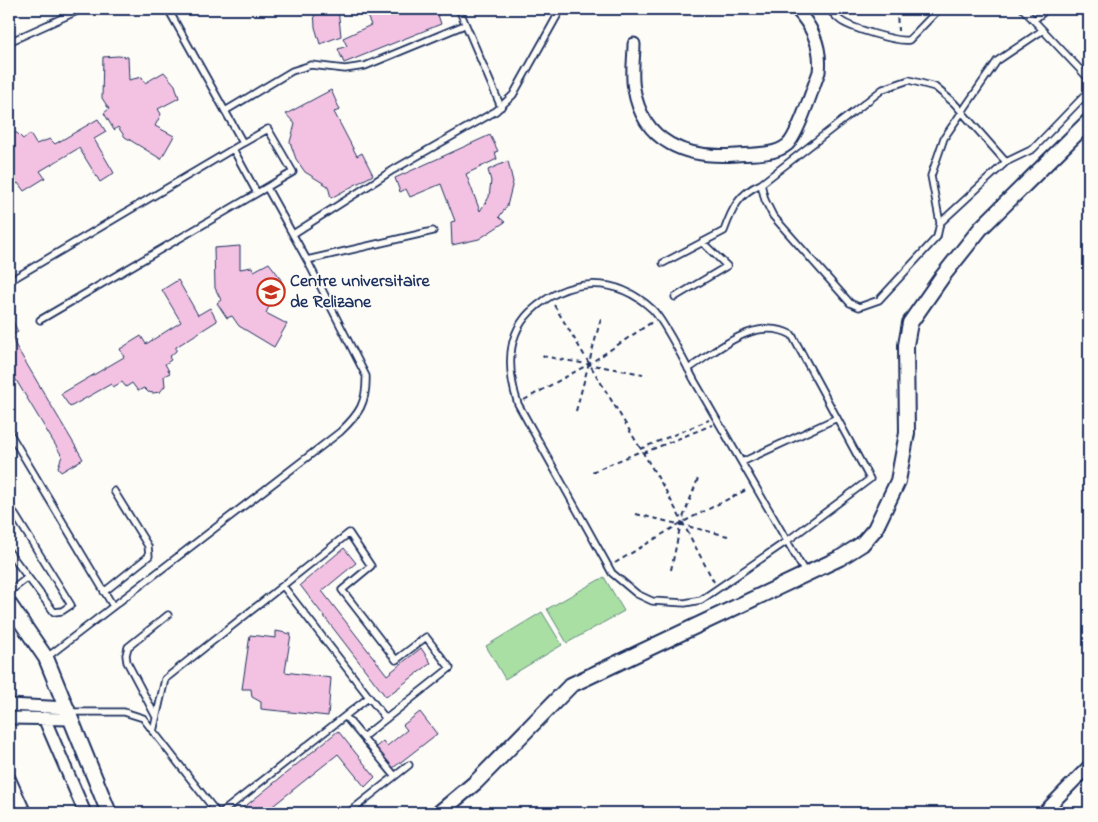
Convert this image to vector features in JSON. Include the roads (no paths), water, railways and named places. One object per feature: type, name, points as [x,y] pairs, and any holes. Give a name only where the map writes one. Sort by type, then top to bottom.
[{"type":"street","points":[[634,44],[634,89],[642,117],[659,136],[683,151],[711,156],[764,153],[778,150],[792,139],[819,72],[820,62],[813,32],[796,9]]},
{"type":"street","points":[[439,813],[476,782],[571,685],[840,558],[862,544],[875,529],[898,481],[907,433],[906,345],[910,323],[942,277],[982,228],[1089,121]]},
{"type":"street","points":[[9,604],[46,658],[70,713],[109,813]]},
{"type":"street","points":[[9,705],[70,713]]},
{"type":"street","points":[[9,718],[44,718],[70,713]]},
{"type":"street","points":[[44,718],[85,813]]},
{"type":"street","points":[[1043,813],[1089,766]]},
{"type":"street","points":[[9,779],[25,813]]},
{"type":"lane","points":[[9,42],[82,9]]},
{"type":"lane","points":[[168,9],[243,143]]},
{"type":"lane","points":[[459,9],[501,106]]},
{"type":"lane","points":[[293,234],[393,170],[501,106],[513,95],[561,9]]},
{"type":"lane","points":[[828,9],[841,21],[898,40],[909,40],[939,9]]},
{"type":"lane","points":[[940,223],[1006,162],[1034,149],[1088,92],[1088,78],[1023,9]]},
{"type":"lane","points":[[1034,20],[1047,9]]},
{"type":"lane","points":[[225,111],[292,71],[311,65],[345,69],[365,66],[462,26]]},
{"type":"lane","points":[[761,184],[765,200],[773,216],[850,304],[859,307],[879,300],[936,237],[940,223],[931,176],[944,138],[997,61],[1043,30]]},
{"type":"lane","points":[[663,263],[724,231],[734,204],[751,188],[761,184],[883,89],[898,82],[909,80],[923,82],[936,87],[962,112],[1006,162]]},
{"type":"lane","points":[[13,279],[268,129],[293,172],[40,320]]},
{"type":"lane","points":[[233,149],[257,193]]},
{"type":"lane","points":[[46,658],[340,432],[354,419],[362,408],[367,392],[366,376],[307,260],[267,188]]},
{"type":"lane","points":[[307,260],[433,231]]},
{"type":"lane","points":[[675,298],[727,266],[702,242]]},
{"type":"lane","points":[[688,369],[750,332],[769,329],[792,335],[870,479],[787,541],[701,600],[685,604],[652,601],[637,594],[623,585],[608,567],[518,404],[510,382],[510,359],[515,336],[527,316],[549,296],[564,289],[587,284],[610,286],[632,294],[651,307],[658,317],[717,420],[742,462],[787,541],[806,574]]},
{"type":"lane","points":[[742,462],[836,418]]},
{"type":"lane","points":[[9,432],[113,606]]},
{"type":"lane","points":[[104,592],[149,556],[148,546],[114,491]]},
{"type":"lane","points":[[9,505],[71,605],[62,611],[54,612],[9,552]]},
{"type":"lane","points":[[153,732],[165,679],[349,533],[371,566],[342,590],[396,660],[426,637],[450,668],[363,737]]},
{"type":"lane","points":[[9,592],[27,578]]},
{"type":"lane","points":[[283,586],[386,719]]},
{"type":"lane","points":[[156,717],[127,662],[126,655],[128,647],[168,615]]},
{"type":"lane","points":[[70,713],[124,712],[143,718],[219,813],[368,698]]},
{"type":"lane","points":[[345,716],[395,776]]},
{"type":"lane","points":[[348,813],[409,765]]},
{"type":"place","name":"Centre universitaire de Relizane","points":[[271,292]]}]
